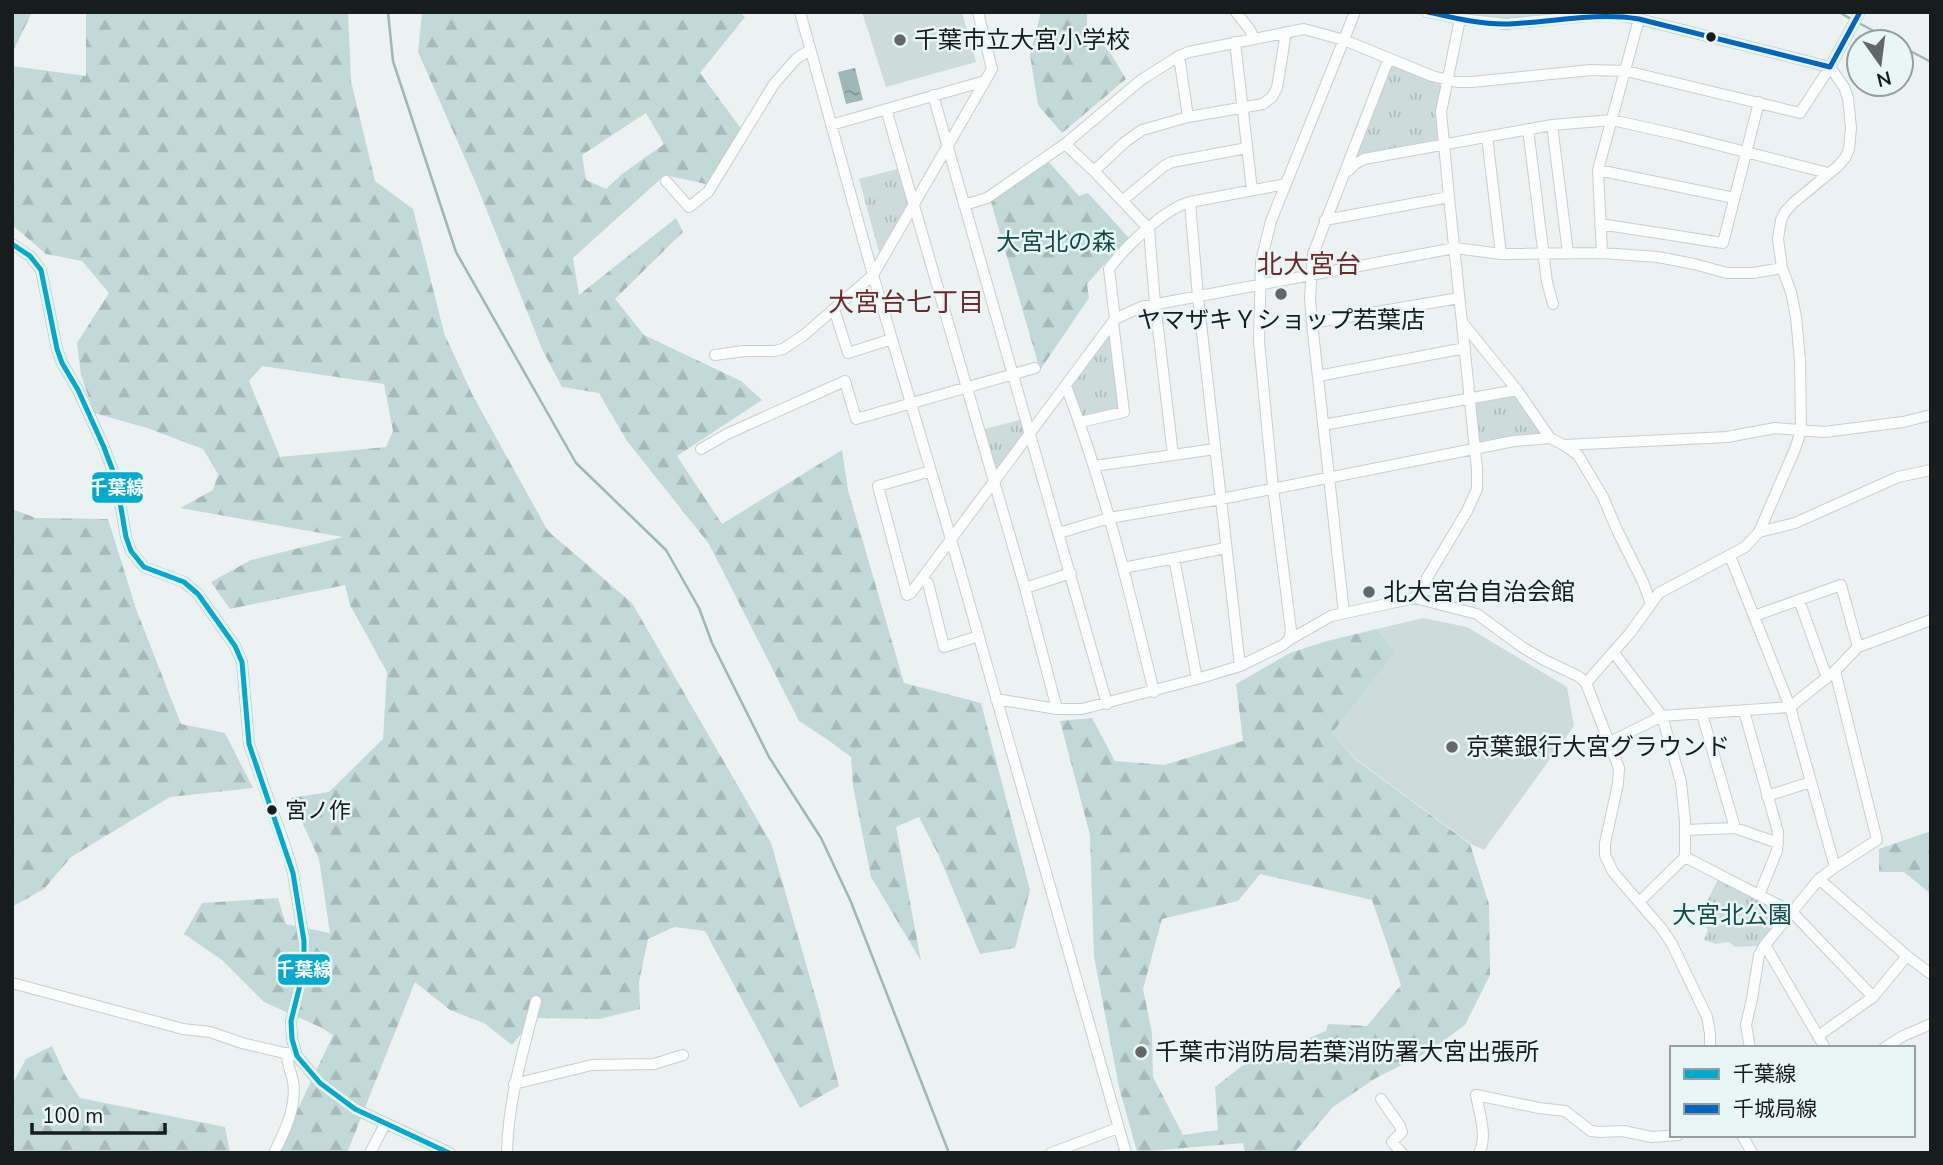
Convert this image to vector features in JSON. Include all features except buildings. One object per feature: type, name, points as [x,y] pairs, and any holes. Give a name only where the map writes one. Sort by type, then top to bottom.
[{"type":"street","points":[[800,12],[1126,1153]]},
{"type":"street","points":[[715,355],[783,349],[804,335],[873,275],[992,68],[978,12]]},
{"type":"street","points":[[1236,12],[1254,38]]},
{"type":"street","points":[[1289,640],[1291,630],[1273,488],[1259,341],[1261,262],[1271,221],[1355,12]]},
{"type":"street","points":[[1427,12],[1506,24],[1615,15],[1639,19],[1830,67],[1844,87],[1848,99],[1851,128],[1849,149],[1844,158],[1793,203],[1781,220],[1778,239],[1782,268],[1796,317],[1800,360],[1801,431],[1759,532],[1745,547],[1659,593],[1614,653],[1586,683]]},
{"type":"street","points":[[964,205],[987,198],[1065,144],[1141,80],[1179,56],[1235,42],[1304,29],[1344,40],[1447,80],[1472,82],[1591,70],[1626,71],[1800,113],[1830,67],[1860,12]]},
{"type":"street","points":[[1415,598],[1467,511],[1477,489],[1478,469],[1441,112],[1460,19]]},
{"type":"street","points":[[1602,253],[1598,170],[1639,19]]},
{"type":"street","points":[[1094,170],[1142,130],[1188,117],[1263,104],[1272,97],[1277,88],[1286,32]]},
{"type":"street","points":[[1235,42],[1252,190]]},
{"type":"street","points":[[666,181],[689,206],[708,192],[774,84],[796,59],[810,50]]},
{"type":"street","points":[[1179,56],[1188,117]]},
{"type":"street","points":[[1344,613],[1312,323],[1312,254],[1389,58]]},
{"type":"street","points":[[831,125],[985,81]]},
{"type":"street","points":[[933,95],[1107,704]]},
{"type":"street","points":[[1600,224],[1723,243],[1759,102]]},
{"type":"street","points":[[886,109],[968,387],[1057,709]]},
{"type":"street","points":[[1344,175],[1364,159],[1552,125],[1612,120],[1828,173]]},
{"type":"street","points":[[1552,125],[1568,253]]},
{"type":"street","points":[[1528,129],[1547,282],[1553,304]]},
{"type":"street","points":[[1487,137],[1501,254]]},
{"type":"street","points":[[1065,144],[1094,170],[1149,229],[1173,455]]},
{"type":"street","points":[[1122,201],[1172,162],[1247,148]]},
{"type":"street","points":[[1598,170],[1734,198]]},
{"type":"street","points":[[1080,422],[1124,412],[1109,269],[1120,253],[1168,211],[1179,205],[1286,184]]},
{"type":"street","points":[[1325,220],[1448,197]]},
{"type":"street","points":[[1190,202],[1198,297],[1240,666]]},
{"type":"street","points":[[12,244],[30,256],[41,270],[57,349],[116,479],[131,551],[144,567],[184,582],[198,594],[235,646],[242,662],[249,744],[293,873],[304,941],[304,969],[291,1021],[292,1055],[287,1061],[294,1095],[288,1125],[274,1153]]},
{"type":"street","points":[[931,471],[878,486],[907,595],[921,580],[1114,321],[1129,311],[1155,303],[1455,248],[1501,254],[1602,253],[1658,257],[1727,273],[1754,273],[1782,268]]},
{"type":"street","points":[[1312,323],[1459,298]]},
{"type":"street","points":[[834,309],[848,353],[892,339]]},
{"type":"street","points":[[1462,323],[1517,390],[1550,438],[1578,455],[1603,497],[1651,604]]},
{"type":"street","points":[[1318,376],[1465,348]]},
{"type":"street","points":[[701,449],[727,434],[845,381],[856,419],[1035,368]]},
{"type":"street","points":[[1066,386],[1080,422],[1124,568],[1154,692]]},
{"type":"street","points":[[1323,425],[1517,390]]},
{"type":"street","points":[[1564,445],[1727,437],[1775,428],[1824,432],[1903,422],[1931,415]]},
{"type":"street","points":[[1059,533],[1109,518],[1221,499],[1475,448],[1550,438]]},
{"type":"street","points":[[1094,466],[1215,449]]},
{"type":"street","points":[[1759,532],[1795,523],[1898,478],[1931,470]]},
{"type":"street","points":[[1124,568],[1226,548]]},
{"type":"street","points":[[1730,555],[1790,707],[1835,867]]},
{"type":"street","points":[[1174,558],[1197,680]]},
{"type":"street","points":[[1025,588],[1071,573]]},
{"type":"street","points":[[921,580],[928,583],[944,647],[979,636]]},
{"type":"street","points":[[1754,616],[1841,585],[1858,647]]},
{"type":"street","points":[[996,699],[1057,709],[1082,709],[1107,704],[1240,666],[1331,617],[1415,598],[1477,614],[1522,647],[1578,676],[1586,683],[1619,768],[1605,855],[1613,872],[1662,929],[1687,974],[1707,1017],[1710,1046]]},
{"type":"street","points":[[1750,1046],[1746,1025],[1759,955],[1765,945],[1819,879],[1877,840],[1831,675],[1799,600]]},
{"type":"street","points":[[1609,742],[1662,716],[1790,707],[1831,675],[1858,647],[1931,620]]},
{"type":"street","points":[[1614,653],[1662,716],[1681,782],[1685,857],[1639,902]]},
{"type":"street","points":[[1744,711],[1778,832],[1777,851],[1759,895]]},
{"type":"street","points":[[1702,714],[1735,828]]},
{"type":"street","points":[[1767,796],[1811,782]]},
{"type":"street","points":[[1685,830],[1735,828],[1778,843]]},
{"type":"street","points":[[1685,857],[1792,912],[1873,997]]},
{"type":"street","points":[[1819,879],[1931,974]]},
{"type":"street","points":[[1765,945],[1824,1046]]},
{"type":"street","points":[[1818,1036],[1873,997],[1907,956]]},
{"type":"street","points":[[12,983],[292,1055],[334,1096],[385,1124],[450,1153]]},
{"type":"street","points":[[507,1153],[514,1084],[536,1001]]},
{"type":"street","points":[[1887,1046],[1931,1024]]},
{"type":"street","points":[[514,1084],[592,1065],[654,1064],[683,1055]]},
{"type":"street","points":[[1479,1153],[1483,1139],[1476,1095],[1565,1111],[1591,1131],[1623,1131],[1652,1137],[1670,1136]]},
{"type":"street","points":[[1381,1099],[1400,1126],[1402,1132],[1392,1142],[1402,1153]]},
{"type":"street","points":[[370,1153],[385,1124]]},
{"type":"street","points":[[1051,1153],[1118,1128]]},
{"type":"street","points":[[1743,1137],[1752,1153]]},
{"type":"green space","points":[[12,12],[32,12],[12,54]]},
{"type":"green space","points":[[86,12],[348,12],[351,81],[375,181],[413,209],[444,333],[472,394],[548,531],[632,603],[771,843],[839,1086],[800,1108],[705,931],[674,927],[648,939],[639,982],[640,1009],[599,1019],[534,1018],[512,1045],[484,1023],[450,1010],[415,982],[347,1153],[277,1153],[333,1035],[264,1002],[222,960],[184,934],[202,903],[278,898],[286,924],[330,933],[319,859],[291,798],[329,792],[383,739],[387,672],[350,605],[345,585],[230,609],[211,582],[251,560],[343,537],[180,508],[213,490],[218,474],[203,449],[147,428],[94,413],[81,375],[77,343],[109,293],[82,261],[46,254],[12,225],[12,66],[86,76]],"holes":[[[262,366],[384,384],[393,431],[386,447],[280,457],[249,381]]]},
{"type":"green space","points":[[422,12],[739,12],[745,17],[700,73],[742,130],[710,185],[665,175],[573,258],[579,295],[676,218],[683,232],[615,299],[644,335],[741,381],[762,400],[677,456],[722,524],[842,450],[848,490],[904,683],[981,703],[1030,890],[1015,948],[980,954],[939,856],[919,817],[896,827],[921,961],[871,877],[853,786],[851,757],[799,721],[709,544],[627,441],[599,393],[562,387],[542,349],[475,181],[418,52]],"holes":[[[646,113],[664,144],[606,189],[586,180],[582,155]]]},
{"type":"green space","points":[[862,12],[962,12],[976,62],[886,87]]},
{"type":"green space","points":[[1041,12],[1087,12],[1087,26],[1111,54],[1126,79],[1062,133],[1038,105],[1030,55]]},
{"type":"green space","points":[[1457,12],[1584,13],[1530,20],[1485,19]]},
{"type":"green space","points":[[1390,66],[1439,82],[1439,140],[1355,159]]},
{"type":"green space","name":"大宮北の森","points":[[1048,161],[1079,196],[1088,193],[1129,238],[1087,284],[1089,298],[1040,370],[991,202]]},
{"type":"green space","points":[[901,168],[910,202],[879,252],[859,179]]},
{"type":"green space","points":[[1109,334],[1112,335],[1121,409],[1085,418],[1081,415],[1072,386]]},
{"type":"green space","points":[[1515,393],[1547,436],[1480,444],[1475,403],[1478,400]]},
{"type":"green space","points":[[1024,419],[1027,431],[997,471],[993,470],[981,430]]},
{"type":"green space","points":[[12,509],[36,518],[108,519],[136,609],[181,724],[225,733],[253,788],[170,797],[71,857],[44,889],[12,907]]},
{"type":"green space","name":"京葉銀行大宮グラウンド","points":[[1423,618],[1467,627],[1567,687],[1574,726],[1484,850],[1471,844],[1357,760],[1332,733],[1395,653],[1377,629]]},
{"type":"green space","points":[[1377,629],[1395,653],[1332,733],[1356,760],[1470,844],[1489,904],[1490,975],[1465,1025],[1431,1050],[1376,1078],[1333,1107],[1294,1153],[1245,1153],[1243,1143],[1137,1152],[1119,1087],[1094,957],[1090,835],[1060,721],[1092,718],[1115,761],[1164,765],[1243,741],[1236,684],[1290,653]],"holes":[[[1260,874],[1372,900],[1401,985],[1367,1026],[1328,1024],[1326,1031],[1242,1066],[1215,1087],[1218,1130],[1183,1135],[1153,1077],[1152,1033],[1143,989],[1162,919],[1238,901]]]},
{"type":"green space","points":[[1931,831],[1931,894],[1904,872],[1879,872],[1879,849]]},
{"type":"green space","name":"大宮北公園","points":[[1718,879],[1779,909],[1781,917],[1759,946],[1735,947],[1729,942],[1716,944],[1704,940],[1708,930],[1699,917]]},
{"type":"green space","points":[[52,1046],[65,1075],[80,1098],[225,1127],[230,1153],[12,1153],[12,1085],[26,1059]]},
{"type":"water","points":[[855,68],[863,100],[846,104],[838,72]]},
{"type":"waterway","points":[[388,12],[393,61],[456,252],[576,463],[666,550],[699,608],[712,643],[769,757],[821,838],[851,902],[949,1153]]},
{"type":"waterway","points":[[1839,12],[1851,19]]},
{"type":"waterway","points":[[1857,22],[1868,28]]},
{"type":"waterway","points":[[1915,53],[1931,62]]},
{"type":"transit line","name":"千城局線","points":[[1428,12],[1468,21],[1499,24],[1590,17],[1639,19],[1830,67]]},
{"type":"transit line","name":"千城局線","points":[[1830,67],[1860,12]]},
{"type":"transit line","name":"千葉線","points":[[12,244],[30,256],[41,270],[57,349],[103,445],[116,479],[131,551],[144,567],[184,582],[198,594],[235,646],[242,662],[249,744],[293,873],[304,941],[304,969],[291,1021],[297,1056],[320,1083],[355,1109],[449,1153]]},
{"type":"place","name":"千葉市立大宮小学校","points":[[900,40]]},
{"type":"place","name":"ヤマザキＹショップ若葉店","points":[[1281,294]]},
{"type":"place","name":"北大宮台自治会館","points":[[1369,592]]},
{"type":"place","name":"京葉銀行大宮グラウンド","points":[[1452,747]]},
{"type":"place","name":"宮ノ作","points":[[272,810]]},
{"type":"place","name":"千葉市消防局若葉消防署大宮出張所","points":[[1141,1052]]},
{"type":"district","name":"北大宮台","points":[[1309,264]]},
{"type":"district","name":"大宮台七丁目","points":[[906,302]]}]
